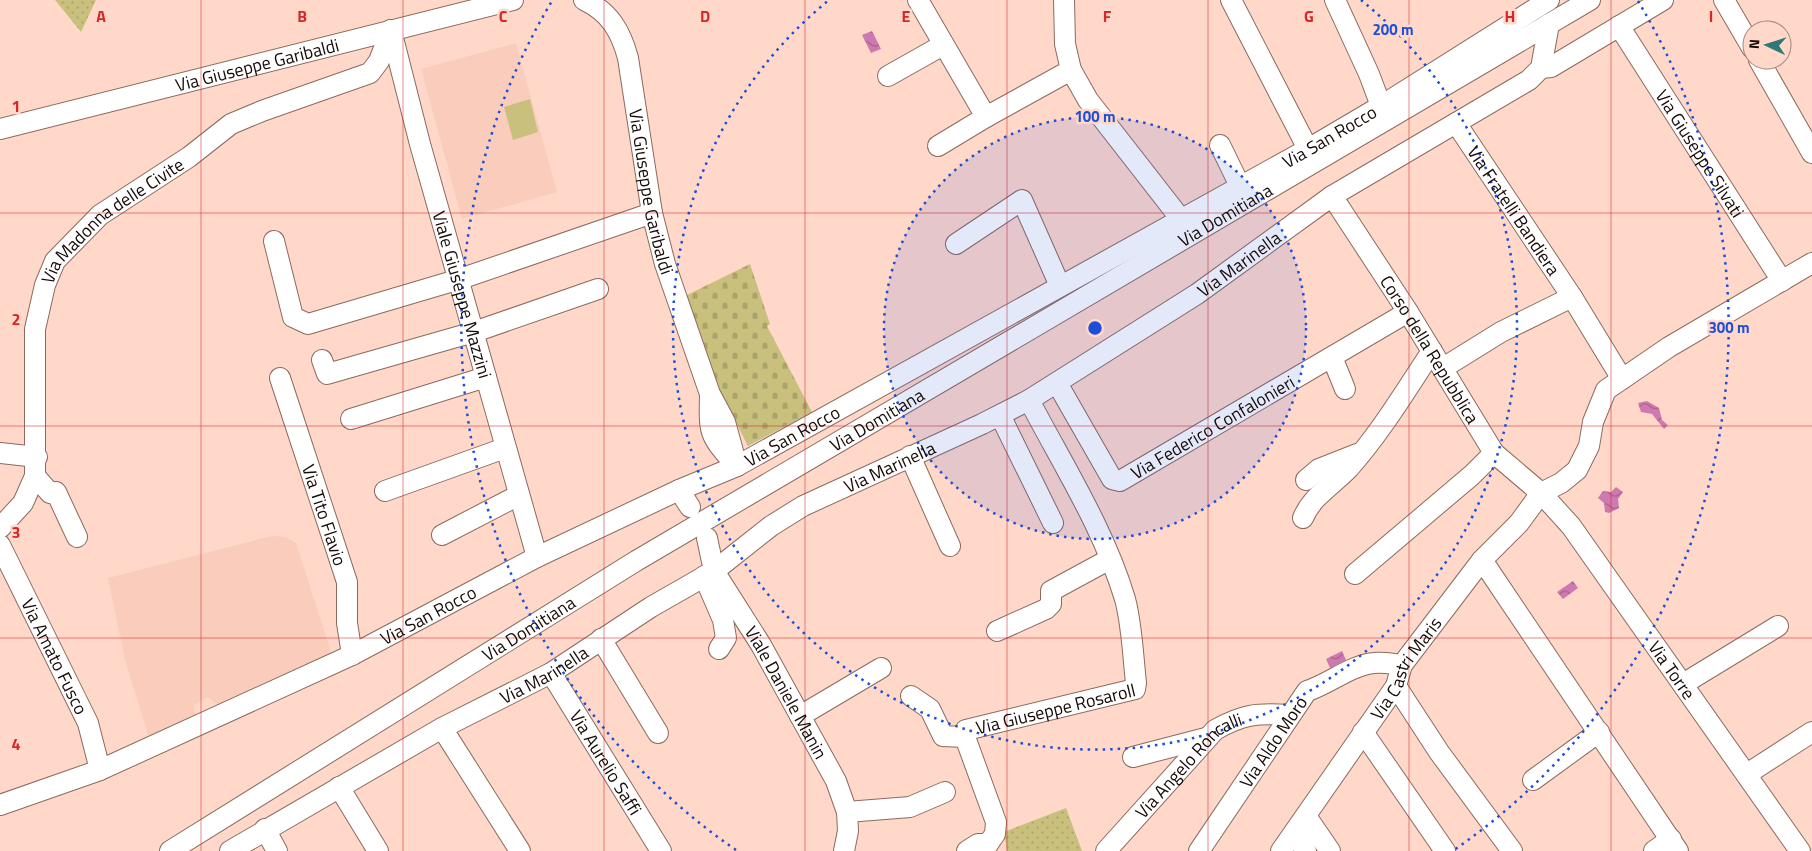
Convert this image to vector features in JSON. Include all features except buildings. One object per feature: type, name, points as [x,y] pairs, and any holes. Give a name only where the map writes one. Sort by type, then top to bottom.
[{"type":"street","name":"Via Giuseppe Garibaldi","points":[[0,129],[513,0]]},
{"type":"street","points":[[918,0],[986,117]]},
{"type":"street","points":[[1064,0],[1066,44],[1071,70],[1088,100],[1180,218]]},
{"type":"street","points":[[1231,0],[1308,149]]},
{"type":"street","points":[[1335,0],[1369,74],[1381,106]]},
{"type":"street","name":"Via San Rocco","points":[[0,805],[100,770],[352,655],[537,557],[679,490],[737,466],[1180,218],[1308,149],[1381,106],[1549,0]]},
{"type":"street","name":"Via Domitiana","points":[[170,851],[636,561],[1590,0]]},
{"type":"street","name":"Via Marinella","points":[[230,851],[442,728],[551,673],[601,639],[709,574],[771,526],[803,506],[1029,400],[1197,294],[1332,196],[1529,80],[1541,68],[1551,67],[1663,0]]},
{"type":"street","points":[[1724,0],[1742,31]]},
{"type":"street","name":"Via Giuseppe Garibaldi","points":[[591,1],[617,27],[628,58],[652,213],[665,264],[710,394],[725,422],[737,466]]},
{"type":"street","points":[[1541,68],[1549,24]]},
{"type":"street","name":"Via Giuseppe Silvati","points":[[1619,26],[1782,281]]},
{"type":"street","name":"Viale Giuseppe Mazzini","points":[[391,30],[420,144],[460,279],[505,448],[537,557]]},
{"type":"street","name":"Via Madonna delle Civite","points":[[0,528],[24,503],[36,467],[35,329],[45,285],[55,261],[79,234],[100,215],[189,157],[232,124],[262,111],[353,81],[370,73],[379,61],[391,30]]},
{"type":"street","points":[[1530,36],[1541,68]]},
{"type":"street","points":[[888,76],[943,44]]},
{"type":"street","points":[[938,146],[1071,70]]},
{"type":"street","points":[[1765,70],[1812,153]]},
{"type":"street","name":"Via Fratelli Bandiera","points":[[1456,123],[1572,297],[1622,379]]},
{"type":"street","points":[[1220,145],[1240,186]]},
{"type":"street","name":"Corso della Repubblica","points":[[1332,196],[1408,312],[1494,452],[1541,493]]},
{"type":"street","points":[[956,244],[1022,200],[1060,286]]},
{"type":"street","points":[[274,241],[293,317],[308,324],[460,279],[652,213]]},
{"type":"street","points":[[1541,493],[1561,483],[1577,470],[1589,446],[1593,422],[1606,390],[1669,347],[1812,264]]},
{"type":"street","points":[[322,360],[327,374],[474,332],[598,289]]},
{"type":"street","points":[[1443,368],[1500,332],[1572,297]]},
{"type":"street","name":"Via Federico Confalonieri","points":[[1056,383],[1112,479],[1118,481],[1408,312]]},
{"type":"street","points":[[1303,518],[1308,505],[1348,469],[1379,430],[1432,351]]},
{"type":"street","points":[[1332,356],[1345,389]]},
{"type":"street","points":[[351,419],[486,377]]},
{"type":"street","name":"Via Tito Flavio","points":[[280,378],[347,582],[347,623],[352,655]]},
{"type":"street","name":"Via Giuseppe Garibaldi","points":[[708,478],[715,455],[714,440],[709,426],[710,394]]},
{"type":"street","name":"Via Giuseppe Rosaroll","points":[[990,848],[995,834],[996,822],[965,736],[966,730],[1135,689],[1134,659],[1125,601],[1110,559],[1088,510],[1029,400]]},
{"type":"street","points":[[1000,415],[1053,523]]},
{"type":"street","points":[[714,440],[737,466]]},
{"type":"street","points":[[385,491],[505,448]]},
{"type":"street","points":[[1306,480],[1319,470],[1361,452]]},
{"type":"street","points":[[1355,574],[1472,475],[1494,452]]},
{"type":"street","points":[[0,453],[36,467],[50,492],[56,492],[76,537]]},
{"type":"street","points":[[910,456],[950,546]]},
{"type":"street","points":[[679,490],[690,507]]},
{"type":"street","name":"Via Castri Maris","points":[[1281,851],[1396,686],[1402,665],[1482,560],[1519,523],[1541,493]]},
{"type":"street","name":"Via Torre","points":[[1541,493],[1571,526],[1800,851]]},
{"type":"street","points":[[442,534],[519,495]]},
{"type":"street","name":"Viale Daniele Manin","points":[[707,538],[709,574],[760,645],[836,781],[847,812],[848,831],[844,851]]},
{"type":"street","name":"Via Amato Fusco","points":[[0,546],[88,723],[100,770]]},
{"type":"street","points":[[997,631],[1046,609],[1051,604],[1051,591],[1110,559]]},
{"type":"street","points":[[1482,560],[1674,845],[1654,851]]},
{"type":"street","points":[[709,574],[724,620],[726,638],[719,649]]},
{"type":"street","points":[[1683,684],[1778,626]]},
{"type":"street","points":[[601,639],[658,733]]},
{"type":"street","name":"Via Aldo Moro","points":[[1199,851],[1307,691],[1322,686],[1367,664],[1375,662],[1402,665]]},
{"type":"street","points":[[800,716],[881,668]]},
{"type":"street","name":"Via Aurelio Saffi","points":[[551,673],[661,851]]},
{"type":"street","points":[[1396,686],[1439,752],[1512,851]]},
{"type":"street","points":[[911,696],[930,709],[943,736],[965,736]]},
{"type":"street","name":"Via Angelo Roncalli","points":[[1106,851],[1215,730],[1235,718],[1259,713],[1289,715]]},
{"type":"street","points":[[442,728],[520,851]]},
{"type":"street","points":[[1363,732],[1444,851]]},
{"type":"street","points":[[1533,780],[1599,732]]},
{"type":"street","points":[[1746,774],[1812,732]]},
{"type":"street","points":[[1133,757],[1206,738]]},
{"type":"street","points":[[339,788],[378,851]]},
{"type":"street","points":[[847,812],[910,807],[945,792]]},
{"type":"street","points":[[1306,816],[1330,851]]},
{"type":"street","points":[[265,829],[277,851]]},
{"type":"street","points":[[1295,833],[1306,851]]},
{"type":"street","points":[[967,851],[978,844],[990,848]]},
{"type":"street","points":[[1806,851],[1812,846]]},
{"type":"shaded area","points":[[516,43],[557,192],[462,219],[421,69]]},
{"type":"shaded area","points":[[272,536],[286,537],[296,543],[333,658],[221,708],[208,697],[194,705],[196,719],[150,741],[125,660],[108,578]]},
{"type":"green space","points":[[55,0],[96,0],[81,32]]},
{"type":"green space","points":[[530,99],[538,132],[513,140],[504,107]]},
{"type":"green space","points":[[750,264],[770,324],[767,326],[812,412],[748,446],[703,359],[683,297]]},
{"type":"green space","points":[[1066,808],[1082,851],[1007,851],[1004,832]]},
{"type":"water","points":[[872,31],[881,49],[871,53],[862,35]]},
{"type":"water","points":[[1647,401],[1659,408],[1662,420],[1668,425],[1664,429],[1652,414],[1641,412],[1638,403]]},
{"type":"water","points":[[1616,487],[1623,492],[1618,499],[1619,508],[1609,513],[1605,512],[1604,503],[1598,498],[1603,491],[1611,492]]},
{"type":"water","points":[[1573,581],[1578,588],[1563,599],[1557,592]]},
{"type":"water","points":[[1342,651],[1346,660],[1330,668],[1326,659]]}]
